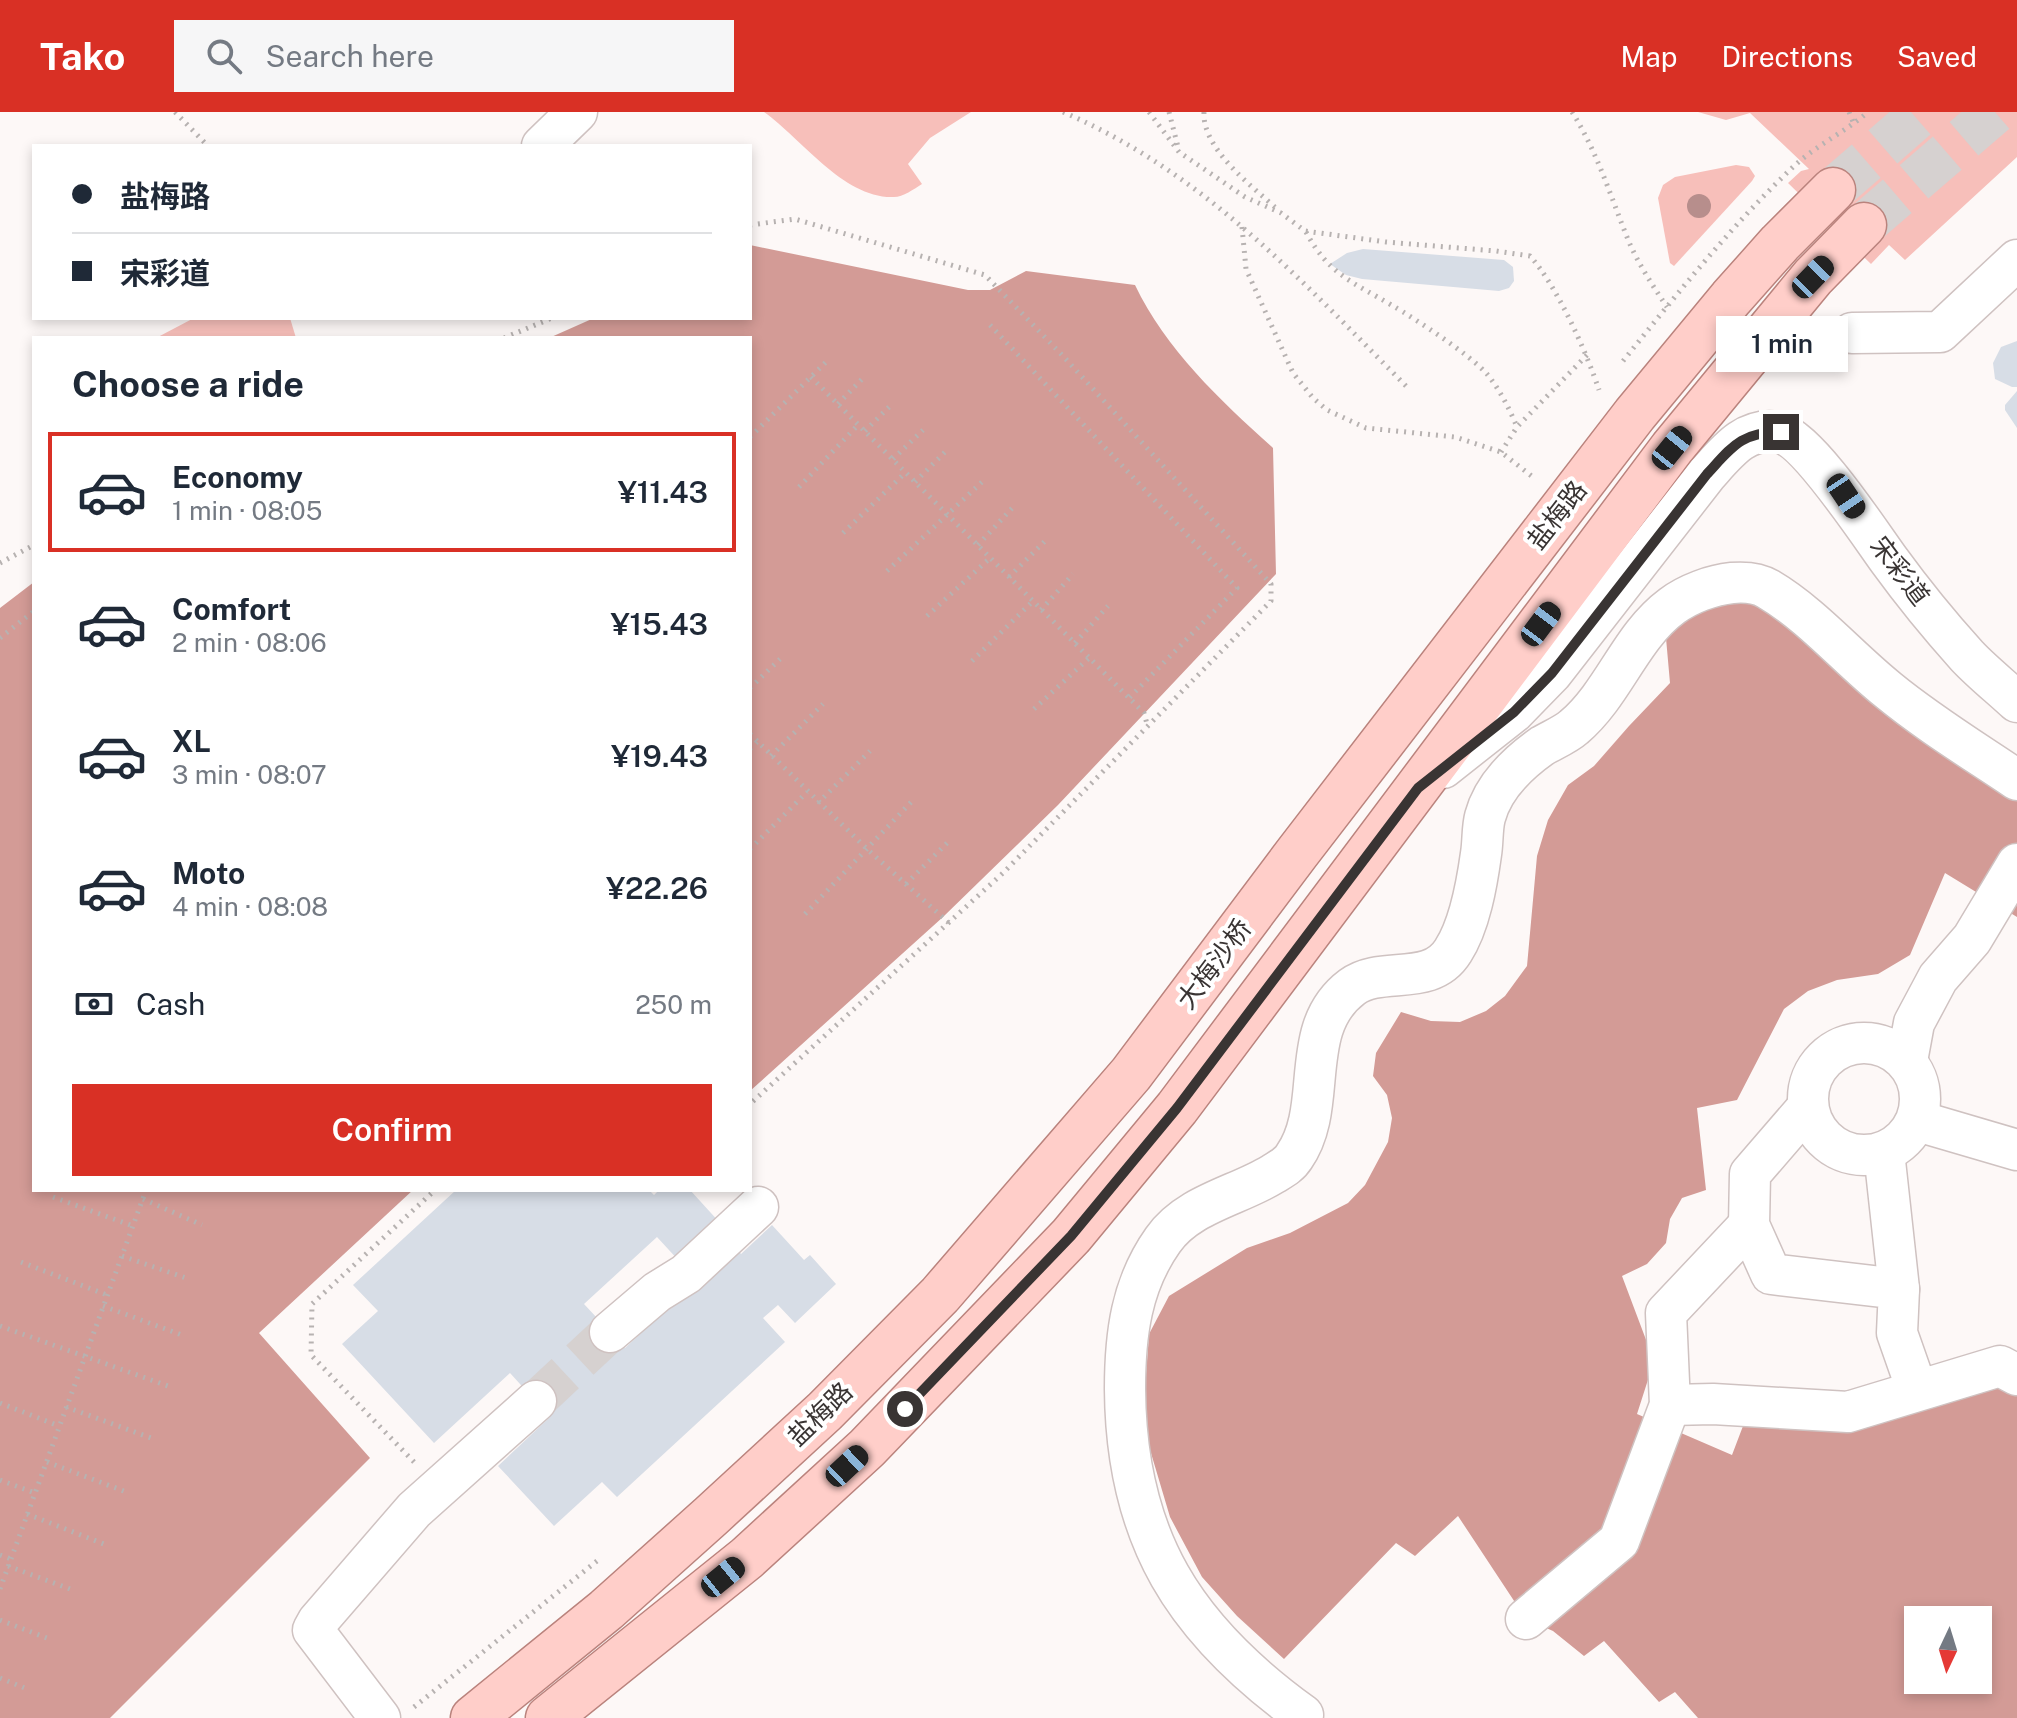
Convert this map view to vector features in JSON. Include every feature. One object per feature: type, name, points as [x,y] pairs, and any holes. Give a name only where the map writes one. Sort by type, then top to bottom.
[{"type":"main road","name":"盐梅路","points":[[1297,853],[1635,414],[1731,298],[1833,190]]},
{"type":"main road","name":"盐梅路","points":[[548,1718],[747,1558],[867,1448],[1071,1236],[1177,1108],[1672,448],[1813,277],[1864,225]]},
{"type":"main road","name":"大梅沙桥","points":[[1131,1074],[1297,853]]},
{"type":"main road","name":"盐梅路","points":[[473,1718],[606,1610],[825,1411],[940,1295],[1131,1074]]},
{"type":"street","points":[[544,144],[577,112]]},
{"type":"street","points":[[1852,333],[1940,332],[2017,260]]},
{"type":"street","name":"宋彩道","points":[[1418,788],[1524,702],[1552,673],[1707,474],[1747,436],[1768,432],[1781,432],[1792,439],[1846,496],[1890,560],[1968,657],[2017,702]]},
{"type":"street","points":[[1303,1715],[1261,1683],[1208,1631],[1165,1571],[1133,1484],[1125,1423],[1125,1358],[1130,1312],[1140,1280],[1164,1237],[1181,1221],[1203,1206],[1264,1180],[1291,1162],[1307,1135],[1313,1106],[1319,1035],[1338,1002],[1354,986],[1377,977],[1418,975],[1437,966],[1452,953],[1471,905],[1485,816],[1503,781],[1543,745],[1573,729],[1608,689],[1649,627],[1674,604],[1697,592],[1732,583],[1761,585],[1783,599],[1891,693],[2017,780]]},
{"type":"street","points":[[1907,1061],[1914,1023],[1938,978],[1972,939],[2017,864]]},
{"type":"street","points":[[1866,1042],[1892,1049],[1907,1061],[1921,1088],[1918,1121],[1893,1149],[1867,1157],[1840,1151],[1817,1132],[1807,1108],[1812,1073],[1830,1053],[1866,1042]]},
{"type":"street","points":[[1807,1108],[1750,1174],[1749,1225],[1771,1274],[1899,1289]]},
{"type":"street","points":[[1918,1121],[2017,1150]]},
{"type":"street","points":[[1884,1152],[1899,1289],[1897,1333],[1917,1390]]},
{"type":"street","points":[[610,1332],[657,1292],[686,1274],[758,1207]]},
{"type":"street","points":[[1526,1619],[1619,1541],[1670,1405],[1666,1313],[1749,1225]]},
{"type":"street","points":[[1670,1405],[1713,1404],[1848,1412],[2000,1366],[2017,1375]]},
{"type":"street","points":[[396,1713],[313,1630],[414,1510],[536,1401]]},
{"type":"path","points":[[175,112],[206,144]]},
{"type":"path","points":[[1063,112],[1098,127],[1187,180],[1283,261],[1407,387]]},
{"type":"path","points":[[1149,112],[1179,152],[1245,197],[1281,213]]},
{"type":"path","points":[[1169,112],[1179,152]]},
{"type":"path","points":[[1204,112],[1206,132],[1212,143],[1244,179],[1305,231],[1315,250],[1340,277],[1394,306],[1486,373],[1505,400],[1517,427]]},
{"type":"path","points":[[1572,112],[1587,135],[1630,244],[1667,307]]},
{"type":"path","points":[[1849,112],[1854,124]]},
{"type":"path","points":[[1619,366],[1751,208],[1797,163],[1868,112]]},
{"type":"path","points":[[752,225],[795,219],[985,275],[1271,584],[1271,601],[1003,873],[752,1102]]},
{"type":"path","points":[[1242,226],[1246,269],[1293,373],[1313,398],[1327,410],[1366,428],[1455,437],[1501,452],[1534,478]]},
{"type":"path","points":[[1305,231],[1530,256],[1543,271],[1587,355],[1599,390]]},
{"type":"path","points":[[509,336],[547,320]]},
{"type":"path","points":[[990,325],[1237,588],[1129,698]]},
{"type":"path","points":[[1501,452],[1517,427],[1587,355]]},
{"type":"path","points":[[752,435],[829,359]]},
{"type":"path","points":[[811,377],[1144,713],[1147,725]]},
{"type":"path","points":[[1590,403],[1609,378]]},
{"type":"path","points":[[838,404],[862,379]]},
{"type":"path","points":[[865,431],[891,405]]},
{"type":"path","points":[[799,487],[858,425]]},
{"type":"path","points":[[893,459],[923,430]]},
{"type":"path","points":[[915,482],[946,451]]},
{"type":"path","points":[[1525,491],[1544,466]]},
{"type":"path","points":[[843,533],[906,472]]},
{"type":"path","points":[[887,571],[983,481]]},
{"type":"path","points":[[978,545],[1015,505]]},
{"type":"path","points":[[1009,577],[1045,541]]},
{"type":"path","points":[[0,563],[32,546]]},
{"type":"path","points":[[927,616],[990,558]]},
{"type":"path","points":[[1041,610],[1073,574]]},
{"type":"path","points":[[972,661],[1033,601]]},
{"type":"path","points":[[1075,643],[1108,606]]},
{"type":"path","points":[[0,638],[32,613]]},
{"type":"path","points":[[1034,709],[1089,658]]},
{"type":"path","points":[[752,686],[780,659]]},
{"type":"path","points":[[771,756],[823,704]]},
{"type":"path","points":[[752,736],[818,803],[949,923]]},
{"type":"path","points":[[752,747],[757,742]]},
{"type":"path","points":[[818,803],[870,751]]},
{"type":"path","points":[[752,847],[807,792]]},
{"type":"path","points":[[805,914],[915,798]]},
{"type":"path","points":[[906,884],[949,841]]},
{"type":"path","points":[[0,1589],[145,1192]]},
{"type":"path","points":[[433,1192],[312,1304],[311,1355],[439,1488]]},
{"type":"path","points":[[53,1197],[133,1226]]},
{"type":"path","points":[[143,1199],[202,1225]]},
{"type":"path","points":[[122,1256],[186,1278]]},
{"type":"path","points":[[21,1262],[107,1295]]},
{"type":"path","points":[[103,1306],[182,1335]]},
{"type":"path","points":[[0,1326],[168,1386]]},
{"type":"path","points":[[0,1403],[59,1426]]},
{"type":"path","points":[[66,1407],[151,1438]]},
{"type":"path","points":[[47,1462],[129,1493]]},
{"type":"path","points":[[0,1480],[35,1493]]},
{"type":"path","points":[[27,1514],[109,1546]]},
{"type":"path","points":[[0,1555],[10,1563],[70,1589]]},
{"type":"path","points":[[396,1713],[599,1559]]},
{"type":"path","points":[[0,1620],[52,1640]]},
{"type":"path","points":[[0,1678],[27,1689]]},
{"type":"shaded area","points":[[764,112],[971,112],[930,138],[908,164],[922,184],[894,197],[876,195],[841,178]]},
{"type":"shaded area","points":[[1698,112],[2017,112],[2017,157],[1905,260],[1889,245],[1871,264],[1788,183],[1801,171],[1809,169],[1750,113],[1726,120]]},
{"type":"shaded area","points":[[1736,165],[1749,167],[1755,176],[1752,181],[1674,266],[1670,263],[1658,198],[1663,185],[1675,177]]},
{"type":"shaded area","points":[[752,245],[968,290],[990,290],[1026,271],[1135,285],[1178,352],[1214,392],[1273,448],[1276,574],[1058,805],[943,917],[752,1089],[752,336],[554,336],[590,320],[752,320]]},
{"type":"shaded area","points":[[190,320],[291,320],[295,336],[160,336]]},
{"type":"shaded area","points":[[32,584],[32,1192],[411,1192],[259,1333],[370,1458],[110,1718],[0,1718],[0,608]]},
{"type":"shaded area","points":[[1761,595],[2017,796],[2017,917],[1945,873],[1910,955],[1878,974],[1837,980],[1808,991],[1784,1009],[1737,1100],[1697,1108],[1706,1190],[1682,1198],[1670,1219],[1666,1243],[1647,1264],[1622,1276],[1654,1361],[1637,1414],[1732,1455],[1751,1405],[2017,1371],[2017,1718],[1698,1718],[1675,1692],[1659,1702],[1604,1641],[1584,1656],[1553,1631],[1526,1619],[1458,1516],[1415,1556],[1396,1543],[1284,1659],[1237,1616],[1202,1577],[1170,1517],[1148,1443],[1145,1388],[1149,1334],[1169,1296],[1247,1248],[1290,1233],[1348,1203],[1365,1185],[1388,1142],[1392,1118],[1387,1095],[1373,1076],[1376,1053],[1401,1012],[1431,1021],[1460,1022],[1486,1011],[1505,996],[1527,966],[1537,856],[1548,820],[1568,785],[1594,766],[1670,683],[1666,638],[1700,603]]},
{"type":"building","points":[[1363,249],[1504,260],[1513,267],[1514,281],[1509,288],[1499,291],[1362,279],[1346,275],[1330,264],[1347,253]]},
{"type":"building","points":[[2017,341],[2017,387],[2012,387],[1995,379],[1993,363],[2001,347]]},
{"type":"building","points":[[2017,391],[2017,428],[2005,405]]},
{"type":"building","points":[[454,1192],[651,1192],[654,1195],[657,1192],[692,1192],[721,1224],[680,1262],[657,1237],[584,1304],[625,1348],[735,1246],[741,1254],[772,1225],[804,1260],[810,1255],[836,1284],[795,1323],[778,1305],[763,1318],[785,1342],[617,1497],[602,1482],[554,1526],[498,1466],[550,1417],[510,1373],[434,1443],[342,1344],[378,1311],[353,1285]]},
{"type":"tunnel","points":[[1833,190],[1923,112]]},
{"type":"tunnel","points":[[1864,225],[1995,112]]},
{"type":"tunnel","points":[[536,1401],[610,1332]]},
{"type":"route","points":[[905,1409],[1071,1236],[1177,1108],[1418,788],[1514,712],[1552,673],[1728,451],[1747,436],[1781,432]]}]
